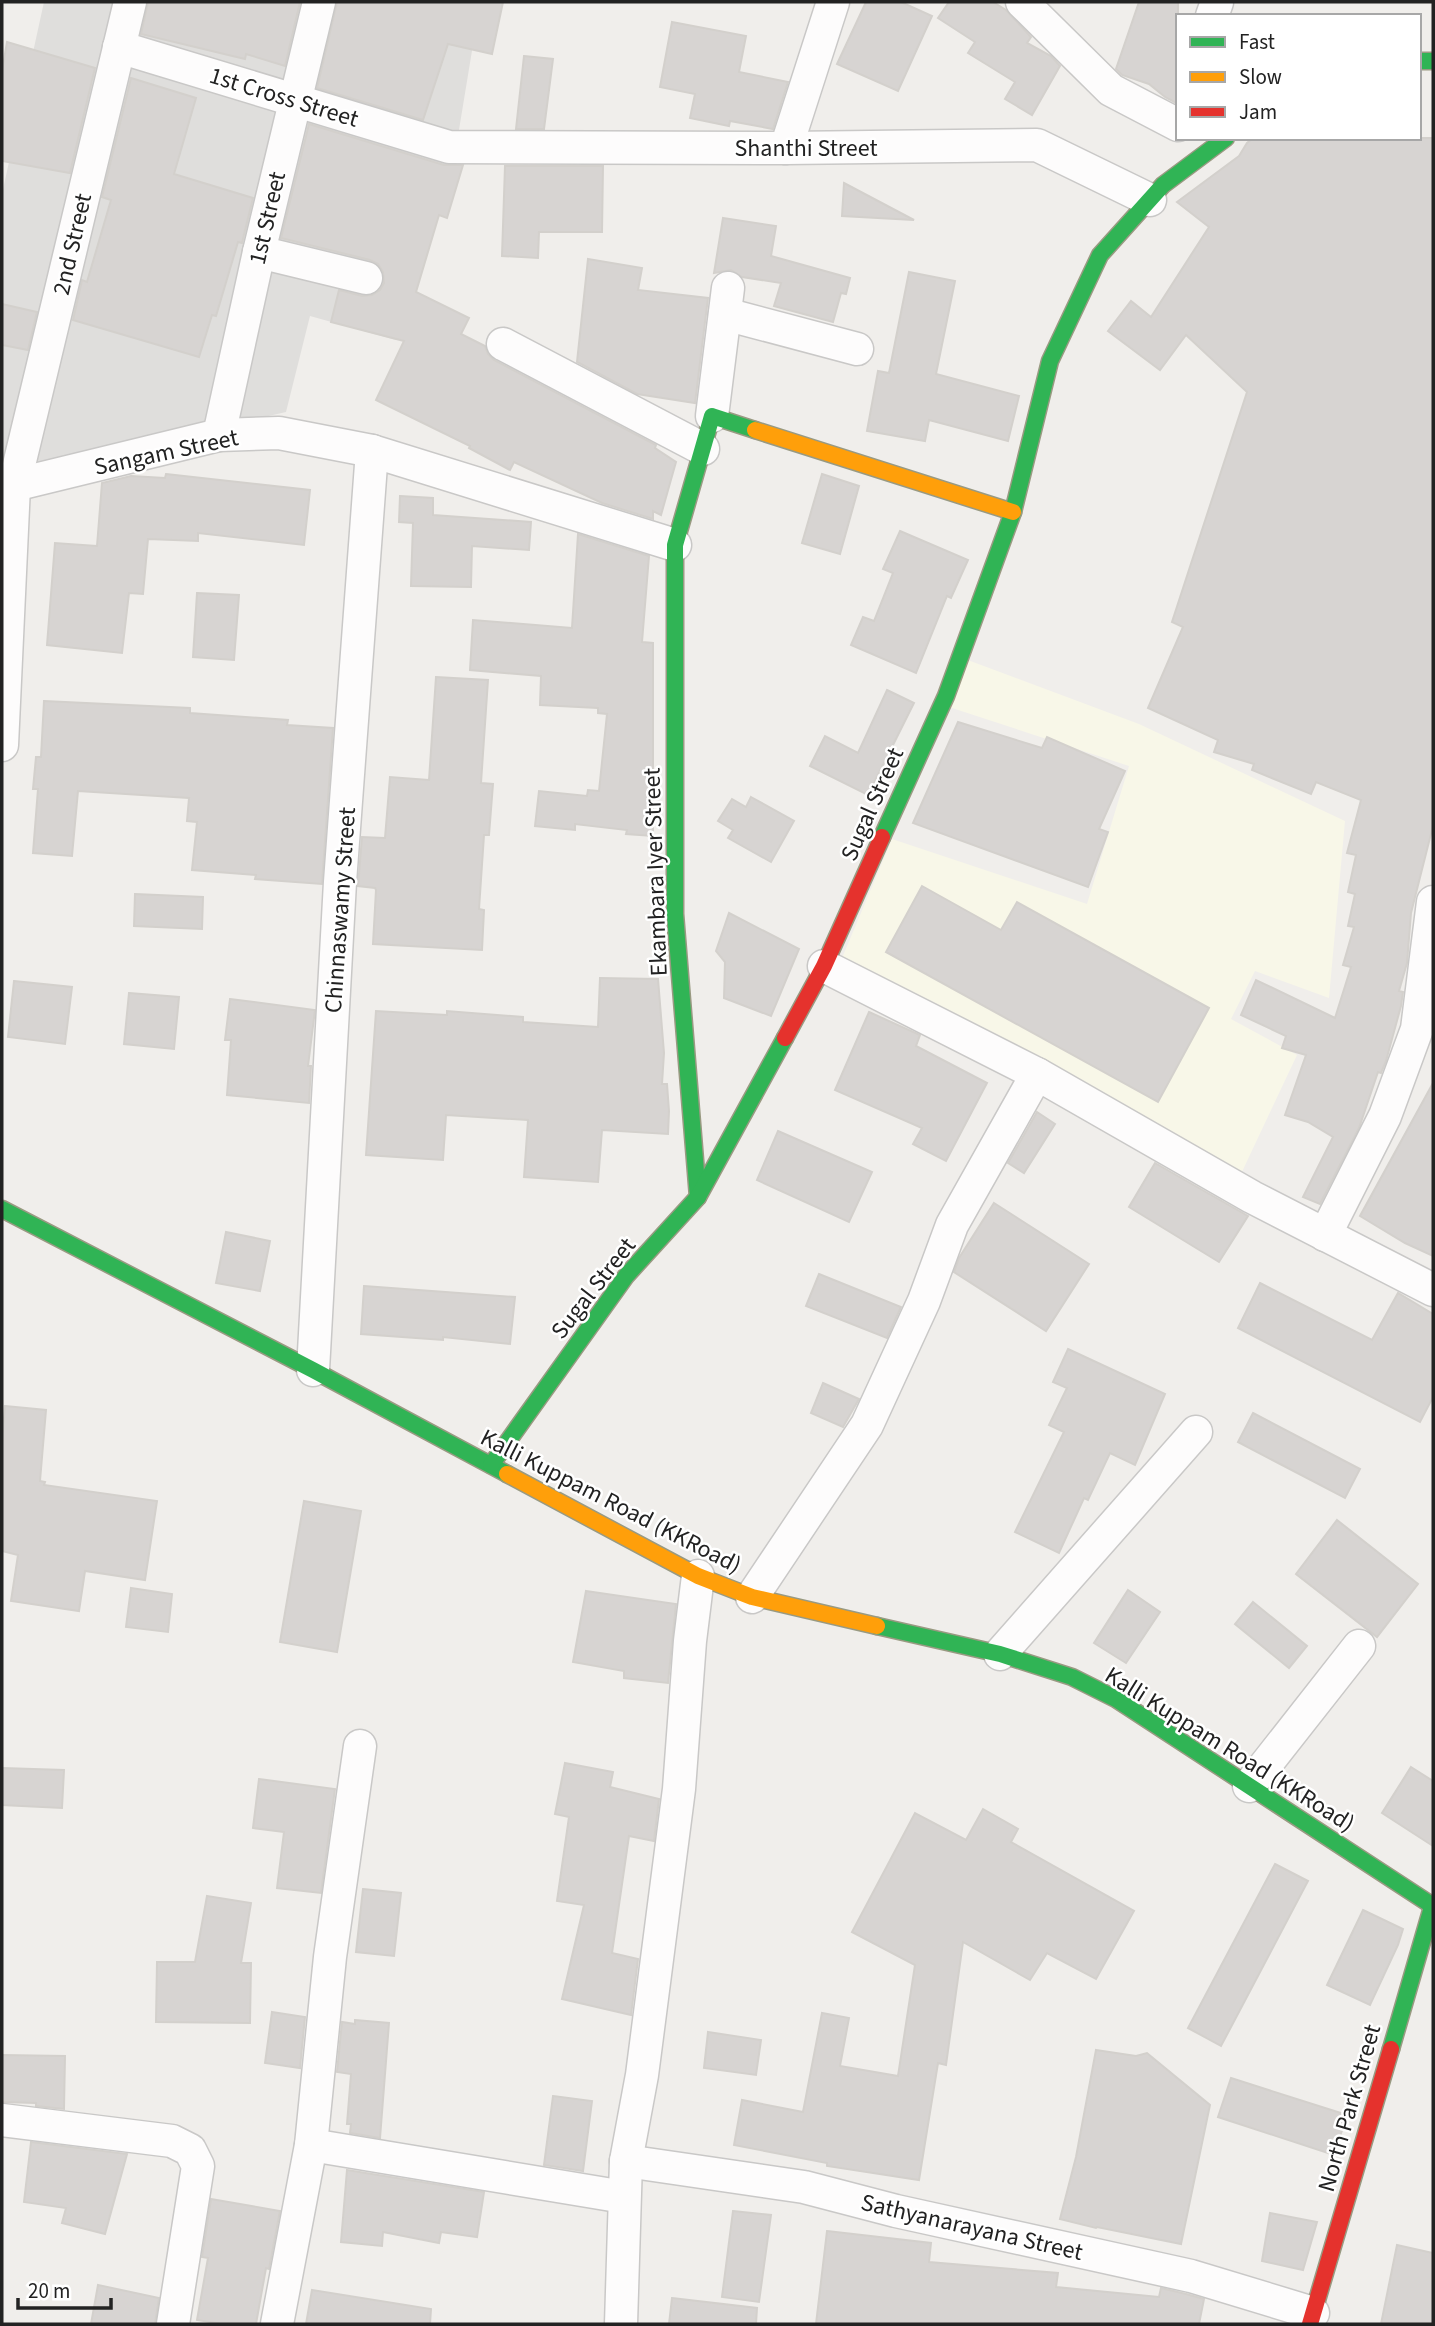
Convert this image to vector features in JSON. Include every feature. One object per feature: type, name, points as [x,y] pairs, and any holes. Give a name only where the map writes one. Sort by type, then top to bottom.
[{"type":"street","name":"2nd Street","points":[[2,745],[8,487],[130,2]]},
{"type":"street","name":"1st Street","points":[[219,436],[259,252],[319,2]]},
{"type":"street","points":[[786,148],[833,2]]},
{"type":"street","points":[[1022,2],[1111,90],[1176,124]]},
{"type":"street","name":"1st Cross Street","points":[[119,47],[449,146]]},
{"type":"street","name":"Sugal Street","points":[[491,1465],[626,1276],[698,1197],[824,966],[946,696],[1013,512],[1050,361],[1100,255],[1163,185],[1215,141]]},
{"type":"street","name":"Shanthi Street","points":[[449,146],[786,148],[1037,145],[1150,200]]},
{"type":"street","points":[[259,252],[366,278]]},
{"type":"street","points":[[857,349],[726,301],[712,416],[1013,512]]},
{"type":"street","points":[[503,344],[703,449]]},
{"type":"street","name":"Ekambara Iyer Street","points":[[698,1197],[675,914],[675,545],[712,416]]},
{"type":"street","name":"Sangam Street","points":[[8,487],[219,436],[279,433],[372,451],[675,545]]},
{"type":"street","name":"Chinnaswamy Street","points":[[313,1370],[341,868],[372,451]]},
{"type":"street","points":[[1325,1235],[1385,1116],[1417,1029],[1433,902]]},
{"type":"street","points":[[824,966],[1037,1074],[1252,1197],[1433,1290]]},
{"type":"street","points":[[752,1597],[867,1425],[924,1301],[953,1225],[1037,1074]]},
{"type":"street","name":"Kalli Kuppam Road (KKRoad)","points":[[2,1209],[313,1370],[698,1576],[752,1597],[1000,1654],[1072,1677],[1116,1699],[1433,1905]]},
{"type":"street","points":[[1000,1654],[1196,1432]]},
{"type":"street","points":[[621,2324],[626,2161],[642,2075],[679,1789],[690,1641],[698,1576]]},
{"type":"street","points":[[1250,1786],[1359,1646]]},
{"type":"street","points":[[277,2324],[311,2145],[330,1957],[360,1746]]},
{"type":"street","name":"North Park Street","points":[[1311,2318],[1433,1905]]},
{"type":"street","points":[[2,2120],[172,2141],[190,2150],[198,2166],[173,2324]]},
{"type":"street","points":[[311,2145],[624,2197]]},
{"type":"street","name":"Sathyanarayana Street","points":[[626,2161],[804,2187],[896,2211],[1191,2276],[1311,2318]]},
{"type":"shaded area","points":[[44,2],[480,2],[456,148],[396,340],[310,316],[286,412],[2,476],[2,194]]},
{"type":"shaded area","points":[[965,659],[1139,724],[1345,821],[1329,998],[1255,971],[1231,1019],[1297,1055],[1240,1176],[842,958],[892,839],[1087,904],[1129,766],[949,707]]},
{"type":"building","points":[[148,2],[300,2],[285,66],[246,54],[245,59],[141,34]]},
{"type":"building","points":[[337,2],[503,2],[492,54],[448,44],[423,120],[317,88]]},
{"type":"building","points":[[866,2],[901,2],[932,16],[898,91],[837,64]]},
{"type":"building","points":[[949,2],[993,2],[1006,10],[1031,37],[1027,43],[1051,56],[1060,66],[1032,115],[1005,99],[1015,82],[968,53],[975,42],[938,18]]},
{"type":"building","points":[[1139,2],[1178,2],[1176,103],[1149,84],[1122,75],[1116,69]]},
{"type":"building","points":[[672,22],[746,36],[739,72],[788,82],[773,129],[730,121],[729,126],[690,118],[695,94],[660,87]]},
{"type":"building","points":[[7,42],[95,68],[70,173],[2,161],[2,71]]},
{"type":"building","points":[[524,56],[553,59],[544,129],[516,129]]},
{"type":"building","points":[[131,78],[196,98],[174,174],[253,198],[242,243],[238,242],[216,316],[212,315],[199,357],[73,320],[82,280],[87,282],[111,200],[102,197]]},
{"type":"building","points":[[309,124],[444,165],[463,165],[447,218],[439,215],[416,292],[469,318],[461,334],[485,346],[494,360],[656,445],[655,448],[676,462],[661,515],[653,511],[653,519],[602,503],[514,462],[510,470],[469,448],[470,446],[376,400],[404,341],[331,322],[339,290],[362,296],[372,295],[380,290],[384,283],[383,272],[378,264],[370,260],[281,238]]},
{"type":"building","points":[[1433,138],[1433,826],[1411,913],[1407,963],[1399,991],[1403,992],[1401,1006],[1386,1061],[1381,1073],[1378,1072],[1359,1128],[1320,1204],[1303,1197],[1333,1137],[1308,1122],[1285,1115],[1306,1055],[1282,1048],[1286,1036],[1241,1015],[1256,980],[1335,1018],[1351,967],[1343,965],[1354,927],[1348,926],[1355,894],[1348,892],[1356,855],[1347,853],[1361,800],[1316,782],[1311,794],[1252,770],[1254,764],[1214,752],[1218,740],[1148,708],[1183,627],[1172,622],[1247,392],[1186,335],[1160,370],[1108,331],[1131,301],[1151,317],[1209,227],[1177,202],[1239,156],[1251,140]]},
{"type":"building","points":[[505,166],[603,166],[602,232],[539,232],[538,258],[502,256]]},
{"type":"building","points":[[844,183],[914,220],[842,216]]},
{"type":"building","points":[[723,218],[776,226],[771,256],[850,278],[846,294],[841,293],[833,322],[774,306],[781,283],[742,277],[731,270],[714,273]]},
{"type":"building","points":[[588,259],[642,268],[638,290],[708,298],[695,403],[637,394],[577,362]]},
{"type":"building","points":[[909,272],[955,281],[936,374],[1019,396],[1008,441],[929,420],[925,441],[867,431],[878,371],[889,373]]},
{"type":"building","points":[[2,304],[37,312],[28,350],[2,345]]},
{"type":"building","points":[[166,474],[310,490],[304,545],[198,533],[198,541],[148,539],[143,594],[129,593],[122,653],[47,645],[55,543],[97,546],[102,483],[131,476],[165,478]]},
{"type":"building","points":[[822,474],[859,486],[840,554],[802,543]]},
{"type":"building","points":[[400,496],[433,498],[433,515],[531,522],[529,550],[472,546],[471,587],[411,586],[413,523],[399,522]]},
{"type":"building","points":[[900,531],[968,560],[951,598],[947,596],[916,673],[851,645],[863,617],[874,621],[893,573],[883,569]]},
{"type":"building","points":[[578,534],[649,556],[642,642],[653,643],[653,836],[626,834],[627,830],[575,824],[575,830],[535,826],[539,791],[587,796],[588,790],[599,791],[607,714],[598,713],[598,708],[540,705],[541,676],[470,670],[473,620],[572,628]]},
{"type":"building","points":[[197,593],[239,595],[234,660],[193,657]]},
{"type":"building","points":[[436,677],[488,680],[481,783],[493,784],[489,835],[484,835],[479,909],[484,910],[482,950],[373,944],[376,890],[358,886],[362,837],[385,838],[390,777],[429,780]]},
{"type":"building","points":[[887,690],[914,703],[868,795],[810,766],[825,736],[858,753]]},
{"type":"building","points":[[44,701],[190,708],[190,713],[288,720],[287,725],[333,728],[322,884],[255,879],[256,875],[192,870],[197,822],[187,821],[189,798],[78,791],[72,856],[33,853],[38,789],[33,789],[36,757],[41,757]]},
{"type":"building","points":[[958,722],[1042,748],[1047,737],[1125,771],[1099,829],[1108,832],[1088,887],[913,823]]},
{"type":"building","points":[[751,797],[794,821],[771,862],[728,838],[733,830],[718,821],[732,799],[746,807]]},
{"type":"building","points":[[922,886],[1001,930],[1017,902],[1209,1008],[1158,1102],[886,952]]},
{"type":"building","points":[[135,894],[203,897],[202,929],[134,926]]},
{"type":"building","points":[[729,913],[799,949],[771,1016],[724,998],[725,962],[716,951]]},
{"type":"building","points":[[600,978],[658,979],[664,1053],[662,1084],[667,1084],[668,1134],[602,1130],[598,1182],[524,1177],[528,1120],[446,1115],[443,1160],[366,1155],[376,1011],[447,1015],[447,1011],[523,1017],[523,1022],[598,1027]]},
{"type":"building","points":[[14,981],[72,987],[65,1044],[8,1037]]},
{"type":"building","points":[[129,993],[179,997],[174,1049],[124,1044]]},
{"type":"building","points":[[230,999],[315,1010],[308,1066],[311,1066],[309,1103],[227,1095],[231,1040],[225,1040]]},
{"type":"building","points":[[869,1012],[920,1035],[916,1046],[987,1083],[946,1161],[913,1144],[922,1128],[835,1090]]},
{"type":"building","points":[[1433,1083],[1433,1256],[1360,1216]]},
{"type":"building","points":[[1037,1112],[1055,1124],[1024,1173],[1008,1163]]},
{"type":"building","points":[[778,1131],[872,1172],[849,1222],[757,1180]]},
{"type":"building","points":[[1155,1163],[1248,1216],[1219,1262],[1129,1207]]},
{"type":"building","points":[[994,1203],[1089,1264],[1046,1331],[954,1272],[959,1258]]},
{"type":"building","points":[[226,1232],[270,1241],[260,1291],[216,1283]]},
{"type":"building","points":[[819,1274],[901,1307],[887,1338],[806,1306]]},
{"type":"building","points":[[1260,1283],[1372,1340],[1398,1293],[1433,1314],[1433,1397],[1420,1422],[1238,1328]]},
{"type":"building","points":[[364,1286],[515,1297],[510,1344],[443,1337],[443,1340],[361,1334]]},
{"type":"building","points":[[1068,1349],[1165,1394],[1135,1465],[1110,1453],[1088,1500],[1084,1498],[1059,1553],[1015,1532],[1064,1432],[1049,1425],[1067,1388],[1053,1382]]},
{"type":"building","points":[[823,1383],[859,1399],[843,1427],[811,1413]]},
{"type":"building","points":[[5,1406],[46,1410],[40,1481],[45,1482],[44,1485],[157,1501],[145,1580],[85,1571],[79,1611],[11,1601],[18,1555],[2,1551],[2,1441]]},
{"type":"building","points":[[1253,1413],[1360,1469],[1345,1498],[1238,1442]]},
{"type":"building","points":[[304,1501],[361,1511],[337,1652],[280,1642]]},
{"type":"building","points":[[1337,1520],[1418,1584],[1377,1637],[1296,1574]]},
{"type":"building","points":[[131,1588],[172,1594],[168,1632],[126,1627]]},
{"type":"building","points":[[1128,1590],[1160,1612],[1126,1663],[1094,1643]]},
{"type":"building","points":[[586,1591],[676,1604],[668,1683],[624,1678],[624,1671],[573,1662]]},
{"type":"building","points":[[1253,1602],[1307,1646],[1289,1668],[1235,1624]]},
{"type":"building","points":[[565,1763],[613,1772],[610,1787],[659,1799],[654,1841],[629,1836],[612,1953],[638,1959],[631,2015],[562,1999],[584,1905],[557,1901],[569,1817],[555,1814]]},
{"type":"building","points":[[1411,1767],[1433,1781],[1433,1846],[1382,1813]]},
{"type":"building","points":[[2,1768],[64,1770],[62,1808],[2,1805]]},
{"type":"building","points":[[259,1779],[335,1789],[321,1893],[277,1888],[284,1832],[253,1828]]},
{"type":"building","points":[[983,1809],[1018,1829],[1011,1842],[1134,1911],[1096,1979],[1047,1953],[1030,1980],[963,1942],[946,2065],[938,2063],[919,2180],[827,2166],[827,2163],[734,2145],[742,2100],[803,2112],[822,2013],[849,2018],[840,2066],[898,2076],[915,1965],[852,1932],[915,1813],[966,1840]]},
{"type":"building","points":[[1275,1864],[1308,1881],[1221,2046],[1188,2028]]},
{"type":"building","points":[[363,1889],[401,1893],[394,1956],[356,1952]]},
{"type":"building","points":[[207,1896],[251,1903],[241,1963],[251,1963],[250,2023],[156,2022],[157,1962],[195,1962]]},
{"type":"building","points":[[1363,1910],[1403,1929],[1370,2005],[1327,1985]]},
{"type":"building","points":[[272,2012],[305,2017],[300,2068],[265,2063]]},
{"type":"building","points":[[355,2020],[389,2023],[380,2138],[350,2133],[351,2124],[347,2124],[351,2074],[337,2072],[342,2022],[355,2024]]},
{"type":"building","points":[[708,2032],[761,2040],[756,2075],[704,2068]]},
{"type":"building","points":[[1096,2050],[1136,2056],[1147,2053],[1210,2105],[1181,2244],[1060,2219],[1076,2157]]},
{"type":"building","points":[[2,2055],[65,2056],[64,2109],[36,2106],[36,2103],[2,2102]]},
{"type":"building","points":[[1231,2078],[1347,2115],[1334,2155],[1218,2117]]},
{"type":"building","points":[[553,2096],[592,2101],[583,2171],[544,2165]]},
{"type":"building","points":[[31,2142],[127,2154],[105,2234],[62,2223],[66,2208],[24,2202]]},
{"type":"building","points":[[347,2170],[484,2192],[477,2237],[441,2232],[439,2243],[383,2232],[382,2246],[341,2242]]},
{"type":"building","points":[[211,2199],[280,2211],[256,2324],[222,2324],[197,2320],[208,2258],[202,2257]]},
{"type":"building","points":[[733,2211],[771,2215],[759,2302],[722,2297]]},
{"type":"building","points":[[1270,2213],[1317,2222],[1303,2270],[1262,2261]]},
{"type":"building","points":[[827,2231],[931,2243],[929,2262],[1058,2273],[1056,2287],[1159,2297],[1161,2288],[1186,2294],[1204,2299],[1199,2324],[816,2324]]},
{"type":"building","points":[[1397,2245],[1433,2253],[1433,2324],[1381,2324]]},
{"type":"building","points":[[98,2285],[159,2298],[155,2324],[91,2324]]},
{"type":"building","points":[[312,2290],[431,2309],[430,2324],[306,2324]]},
{"type":"building","points":[[672,2298],[757,2308],[756,2324],[669,2324]]},
{"type":"traffic: fast","points":[[1421,61],[1433,61]]},
{"type":"traffic: fast","points":[[882,837],[946,696],[1013,512],[1050,361],[1100,255],[1163,185],[1223,140]]},
{"type":"traffic: fast","points":[[698,1197],[675,914],[675,545],[712,416],[755,430]]},
{"type":"traffic: fast","points":[[491,1465],[626,1276],[698,1197],[785,1038]]},
{"type":"traffic: fast","points":[[2,1209],[507,1474]]},
{"type":"traffic: fast","points":[[877,1626],[1000,1654],[1072,1677],[1116,1699],[1433,1906]]},
{"type":"traffic: fast","points":[[1391,2049],[1433,1904]]},
{"type":"traffic: slow","points":[[755,430],[1013,512]]},
{"type":"traffic: slow","points":[[507,1474],[698,1576],[752,1597],[877,1626]]},
{"type":"traffic: jam","points":[[785,1038],[824,966],[882,837]]},
{"type":"traffic: jam","points":[[1310,2324],[1391,2049]]}]
